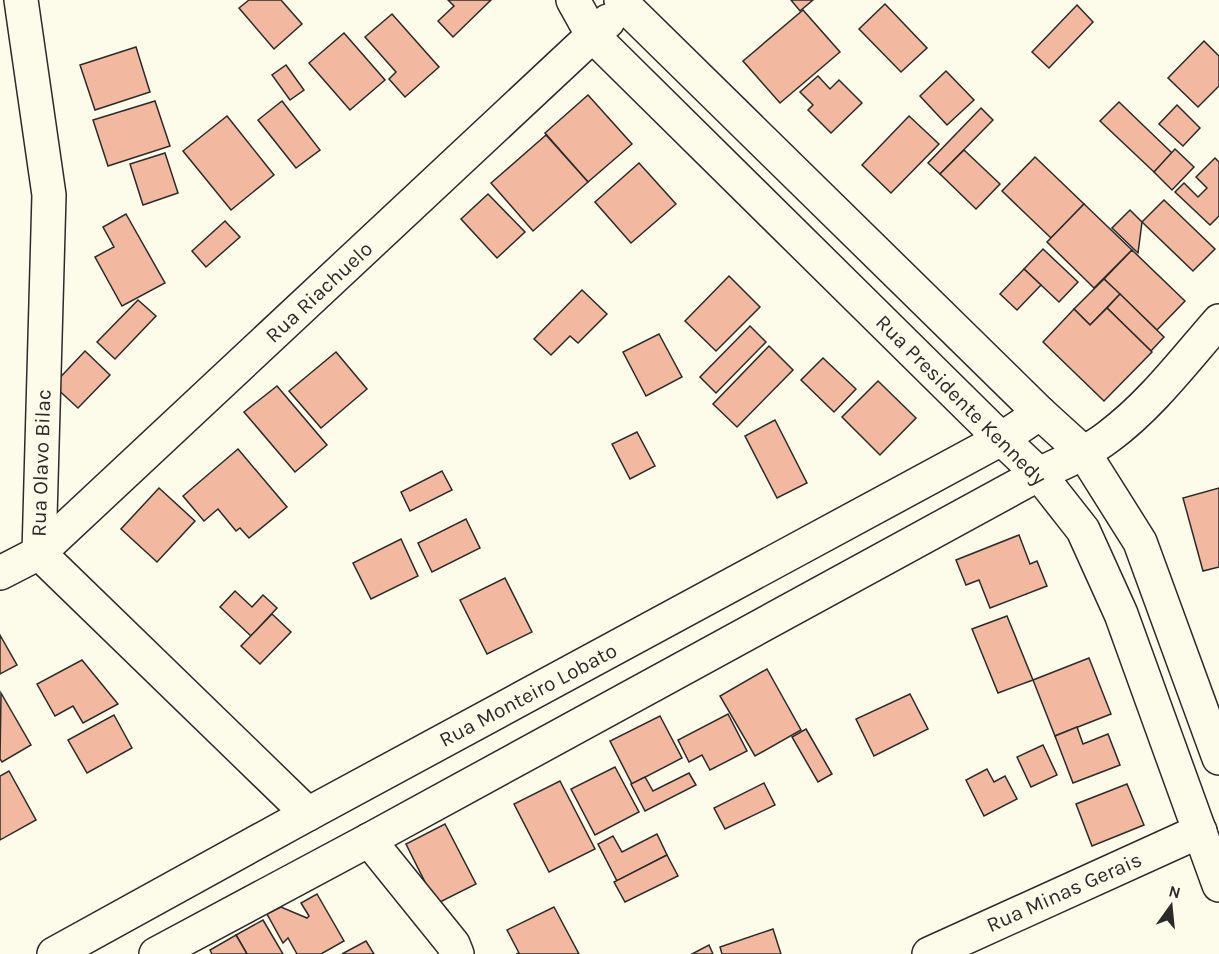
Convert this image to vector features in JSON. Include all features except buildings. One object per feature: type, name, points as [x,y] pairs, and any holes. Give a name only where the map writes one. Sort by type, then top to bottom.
[{"type":"street","name":"Rua Olavo Bilac","points":[[21,0],[49,195],[39,553],[308,814]]},
{"type":"street","name":"Rua Presidente Kennedy","points":[[573,0],[593,36],[988,426],[1004,438],[1039,474],[1083,530],[1121,614],[1219,885]]},
{"type":"street","name":"Rua Riachuelo","points":[[0,573],[39,553],[593,36],[625,2]]},
{"type":"street","points":[[625,2],[1040,413],[1084,453],[1140,542],[1219,758]]},
{"type":"street","points":[[156,954],[1039,474],[1084,453],[1108,437],[1147,404],[1219,321]]},
{"type":"street","name":"Rua Monteiro Lobato","points":[[54,954],[1004,438],[1040,413]]},
{"type":"street","name":"Rua Minas Gerais","points":[[929,954],[1200,831]]},
{"type":"street","points":[[369,840],[453,944],[458,954]]}]
